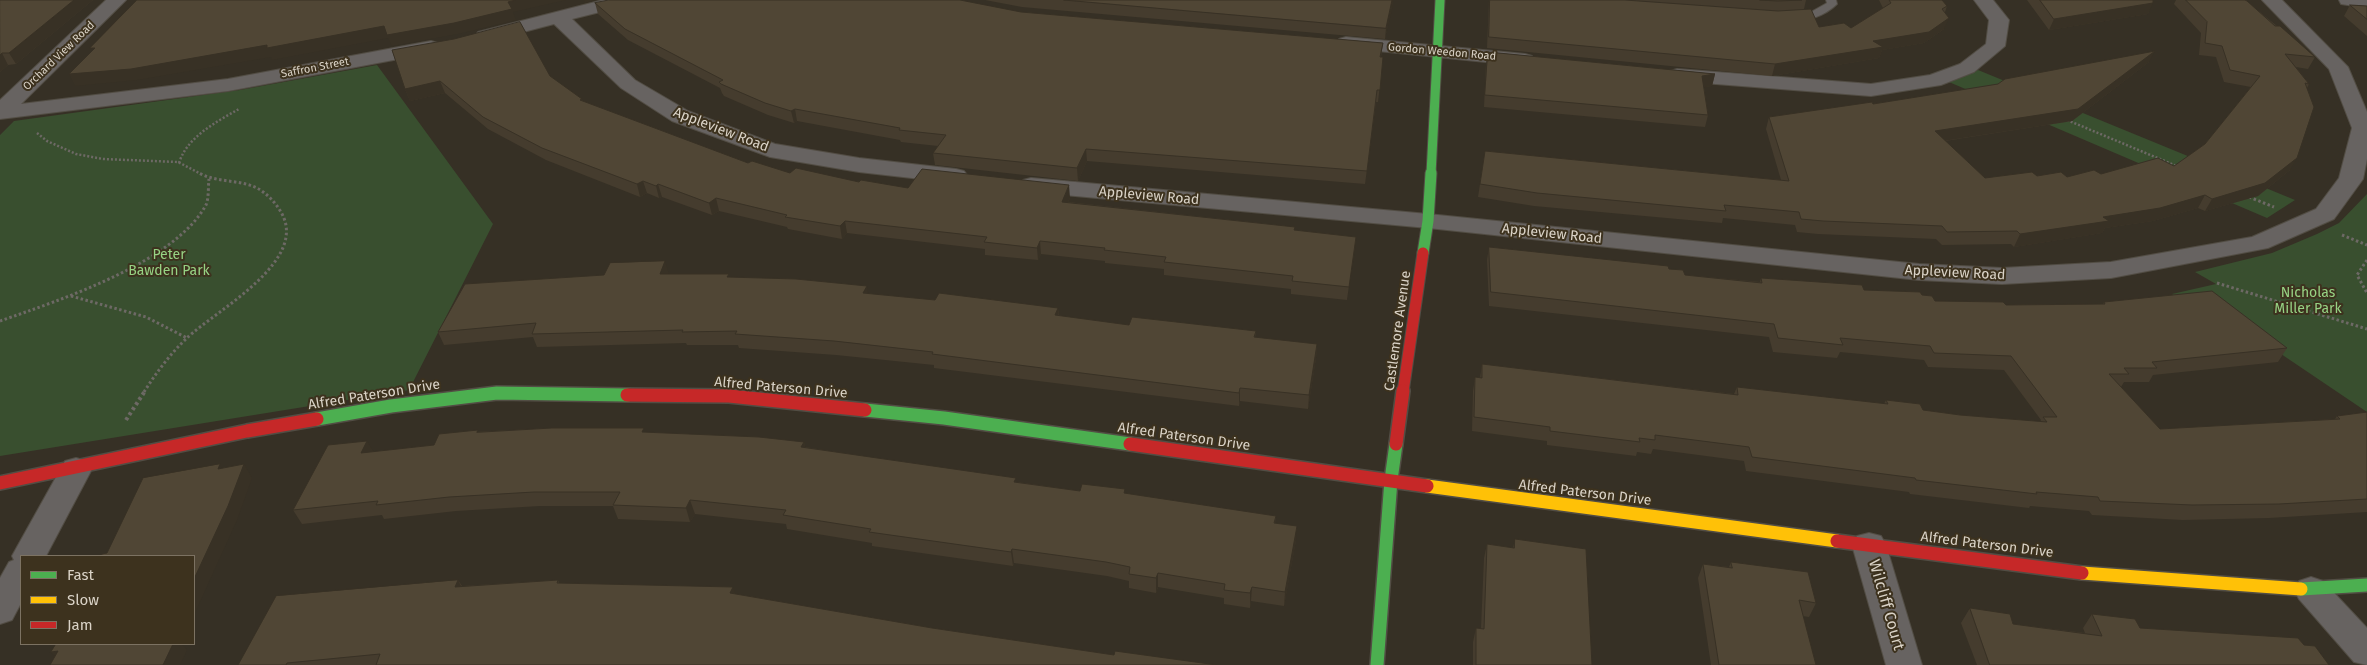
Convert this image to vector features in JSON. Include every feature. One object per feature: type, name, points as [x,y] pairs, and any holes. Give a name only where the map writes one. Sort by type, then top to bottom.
[{"type":"street","name":"Orchard View Road","points":[[0,113],[117,0]]},
{"type":"street","name":"Saffron Street","points":[[0,113],[228,85],[458,42],[625,0]]},
{"type":"street","name":"Castlemore Avenue","points":[[1377,665],[1392,480],[1428,221],[1440,0]]},
{"type":"street","points":[[1658,73],[1775,84],[1871,90],[1934,81],[1967,68],[1996,46],[1999,20],[1983,0]]},
{"type":"street","name":"Appleview Road","points":[[1007,182],[1428,221],[1919,272],[2002,276],[2120,268],[2258,243],[2325,214],[2351,179],[2363,128],[2338,67],[2271,0]]},
{"type":"street","points":[[2348,0],[2367,2]]},
{"type":"street","name":"Appleview Road","points":[[559,18],[628,84],[680,116],[770,150],[859,165],[977,179]]},
{"type":"street","name":"Gordon Weedon Road","points":[[1329,42],[1541,61]]},
{"type":"street","name":"Alfred Paterson Drive","points":[[0,484],[247,431],[391,406],[496,393],[729,396],[944,418],[1392,480],[1452,491],[2115,576],[2311,590],[2367,585]]},
{"type":"street","points":[[30,555],[76,469]]},
{"type":"street","name":"Wilcliff Court","points":[[1869,545],[1904,665]]},
{"type":"street","points":[[0,610],[20,573]]},
{"type":"street","points":[[2311,590],[2367,652]]},
{"type":"lane","points":[[1785,17],[1813,15],[1832,4],[1831,0]]},
{"type":"path","points":[[178,162],[183,153],[205,128],[247,105]]},
{"type":"path","points":[[2061,118],[2180,168]]},
{"type":"path","points":[[33,130],[47,141],[76,154],[103,159],[178,162],[210,179],[226,179],[257,188],[274,201],[285,217],[288,236],[275,262],[241,297],[187,338],[157,372],[126,420]]},
{"type":"path","points":[[0,321],[71,296],[159,253],[186,231],[208,204],[210,179]]},
{"type":"path","points":[[2244,194],[2367,245]]},
{"type":"path","points":[[2367,260],[2357,275],[2367,293]]},
{"type":"path","points":[[2217,284],[2294,305],[2367,329]]},
{"type":"path","points":[[71,296],[135,312],[168,325],[187,338]]},
{"type":"green space","name":"Peter Bawden Park","points":[[377,65],[493,224],[409,390],[0,456],[0,135],[14,121],[240,90]]},
{"type":"green space","points":[[1978,70],[2295,200],[2267,218],[1949,82]]},
{"type":"green space","name":"Nicholas Miller Park","points":[[2367,194],[2367,412],[2204,302],[2180,300],[2172,294],[2216,284],[2195,272],[2272,253],[2339,223]]},
{"type":"building","points":[[0,0],[74,0],[9,53],[2,53],[0,55]]},
{"type":"building","points":[[137,0],[516,0],[508,2],[512,9],[454,23],[387,35],[384,26],[267,48],[267,45],[131,69],[69,74],[95,48],[90,48]]},
{"type":"building","points":[[609,0],[960,0],[1021,12],[1383,43],[1380,57],[1383,57],[1380,90],[1377,90],[1367,171],[1086,149],[1077,168],[933,153],[946,135],[899,130],[900,128],[795,109],[791,111],[765,103],[721,84],[719,82],[723,80],[625,29],[595,3]]},
{"type":"building","points":[[1064,0],[1392,0],[1386,28]]},
{"type":"building","points":[[1490,0],[1625,0],[1778,11],[1811,9],[1819,27],[1844,23],[1851,28],[1891,3],[1889,0],[1942,0],[1947,6],[1942,9],[1949,18],[1929,32],[1873,41],[1883,47],[1775,64],[1489,37]]},
{"type":"building","points":[[1760,0],[1802,0],[1778,1]]},
{"type":"building","points":[[2040,0],[2153,0],[2153,3],[2054,19]]},
{"type":"building","points":[[2186,0],[2245,0],[2275,26],[2280,26],[2315,57],[2285,54],[2309,84],[2305,83],[2314,107],[2297,158],[2265,183],[2212,199],[2205,195],[2160,208],[2103,217],[2109,221],[2020,234],[2017,231],[1947,232],[1942,226],[1801,219],[1799,212],[1724,205],[1726,211],[1537,193],[1480,184],[1485,151],[1789,181],[1769,117],[1872,102],[1873,104],[1998,84],[2005,79],[2155,51],[2078,109],[1935,131],[1985,178],[2032,172],[2037,176],[2061,172],[2067,177],[2094,170],[2101,174],[2158,158],[2174,166],[2205,144],[2260,76],[2230,70],[2222,46],[2205,43],[2207,22]]},
{"type":"building","points":[[2350,5],[2367,6],[2367,19]]},
{"type":"building","points":[[520,22],[550,76],[582,99],[580,100],[748,163],[752,161],[790,173],[796,168],[859,182],[861,180],[908,188],[922,169],[1069,185],[1062,202],[1295,227],[1294,230],[1356,237],[1349,287],[1292,281],[1293,276],[1164,262],[1166,257],[1104,250],[1105,248],[1040,241],[1037,248],[984,242],[987,237],[845,221],[840,226],[785,217],[787,215],[716,198],[709,203],[658,184],[656,186],[643,181],[637,184],[542,148],[483,117],[440,81],[405,89],[392,50],[454,39]]},
{"type":"building","points":[[1488,52],[1715,74],[1702,76],[1708,115],[1485,95]]},
{"type":"building","points":[[1489,247],[1668,266],[1669,269],[1683,270],[1685,275],[1762,283],[1761,278],[1862,285],[1864,290],[1920,292],[1922,295],[1932,296],[1935,301],[2003,302],[2006,305],[2105,304],[2104,302],[2212,291],[2287,348],[2152,362],[2157,368],[2124,368],[2129,374],[2109,374],[2160,429],[2340,419],[2337,416],[2367,412],[2367,499],[2279,504],[2192,505],[2100,501],[2098,497],[2036,492],[2037,494],[1916,480],[1915,478],[1752,457],[1749,447],[1655,435],[1655,440],[1639,438],[1640,442],[1550,431],[1550,427],[1474,417],[1475,377],[1482,378],[1482,364],[1738,395],[1737,387],[1888,404],[1886,400],[1920,404],[1923,410],[1960,415],[2047,422],[2043,417],[2057,417],[2011,356],[1934,353],[1930,346],[1840,338],[1843,345],[1778,338],[1774,324],[1491,292]]},
{"type":"building","points":[[665,261],[660,274],[729,274],[727,277],[796,279],[867,286],[863,293],[935,300],[939,293],[1058,308],[1055,315],[1129,325],[1132,317],[1256,331],[1254,337],[1317,344],[1309,395],[1240,388],[1239,393],[932,354],[933,352],[834,341],[735,334],[737,331],[682,332],[683,330],[532,334],[536,323],[438,332],[465,284],[604,275],[610,263]]},
{"type":"building","points":[[552,428],[644,428],[642,432],[759,437],[804,442],[801,447],[1016,478],[1014,482],[1080,491],[1082,484],[1125,489],[1124,493],[1276,516],[1274,523],[1297,526],[1285,592],[1252,587],[1250,593],[1224,590],[1225,584],[1158,573],[1156,578],[1129,574],[1130,567],[1106,562],[1012,549],[1011,552],[869,532],[871,529],[783,515],[786,510],[690,500],[686,508],[613,505],[620,492],[534,492],[449,497],[376,505],[378,501],[293,510],[328,445],[367,441],[361,453],[434,445],[439,434],[478,430],[477,432]]},
{"type":"building","points":[[220,464],[218,469],[244,464],[228,506],[195,577],[195,555],[102,555],[107,553],[143,478]]},
{"type":"building","points":[[1515,539],[1586,549],[1592,665],[1476,665],[1476,628],[1484,629],[1487,544],[1514,548]]},
{"type":"building","points":[[1731,562],[1808,572],[1816,603],[1799,600],[1816,665],[1719,665],[1703,564],[1732,568]]},
{"type":"building","points":[[458,580],[455,587],[558,580],[557,583],[733,587],[730,593],[932,628],[1114,655],[1115,651],[1217,665],[376,665],[380,654],[287,663],[286,665],[238,665],[276,596]]},
{"type":"building","points":[[1970,608],[2010,614],[2013,624],[2102,636],[2092,614],[2135,619],[2140,628],[2298,638],[2304,645],[2315,646],[2329,665],[1990,665]]},
{"type":"building","points":[[55,645],[173,645],[163,665],[50,665],[58,651],[51,652]]},
{"type":"traffic: fast","points":[[1423,253],[1428,221],[1440,0]]},
{"type":"traffic: fast","points":[[317,419],[391,406],[497,393],[627,395]]},
{"type":"traffic: fast","points":[[865,410],[944,418],[1130,444]]},
{"type":"traffic: fast","points":[[1377,665],[1391,480],[1396,444]]},
{"type":"traffic: fast","points":[[2301,589],[2367,585]]},
{"type":"traffic: slow","points":[[1427,486],[1837,541]]},
{"type":"traffic: slow","points":[[2082,573],[2115,577],[2301,589]]},
{"type":"traffic: jam","points":[[1396,444],[1423,253]]},
{"type":"traffic: jam","points":[[627,395],[729,396],[865,410]]},
{"type":"traffic: jam","points":[[0,483],[247,431],[317,419]]},
{"type":"traffic: jam","points":[[1130,444],[1427,486]]},
{"type":"traffic: jam","points":[[1837,541],[2082,573]]}]
